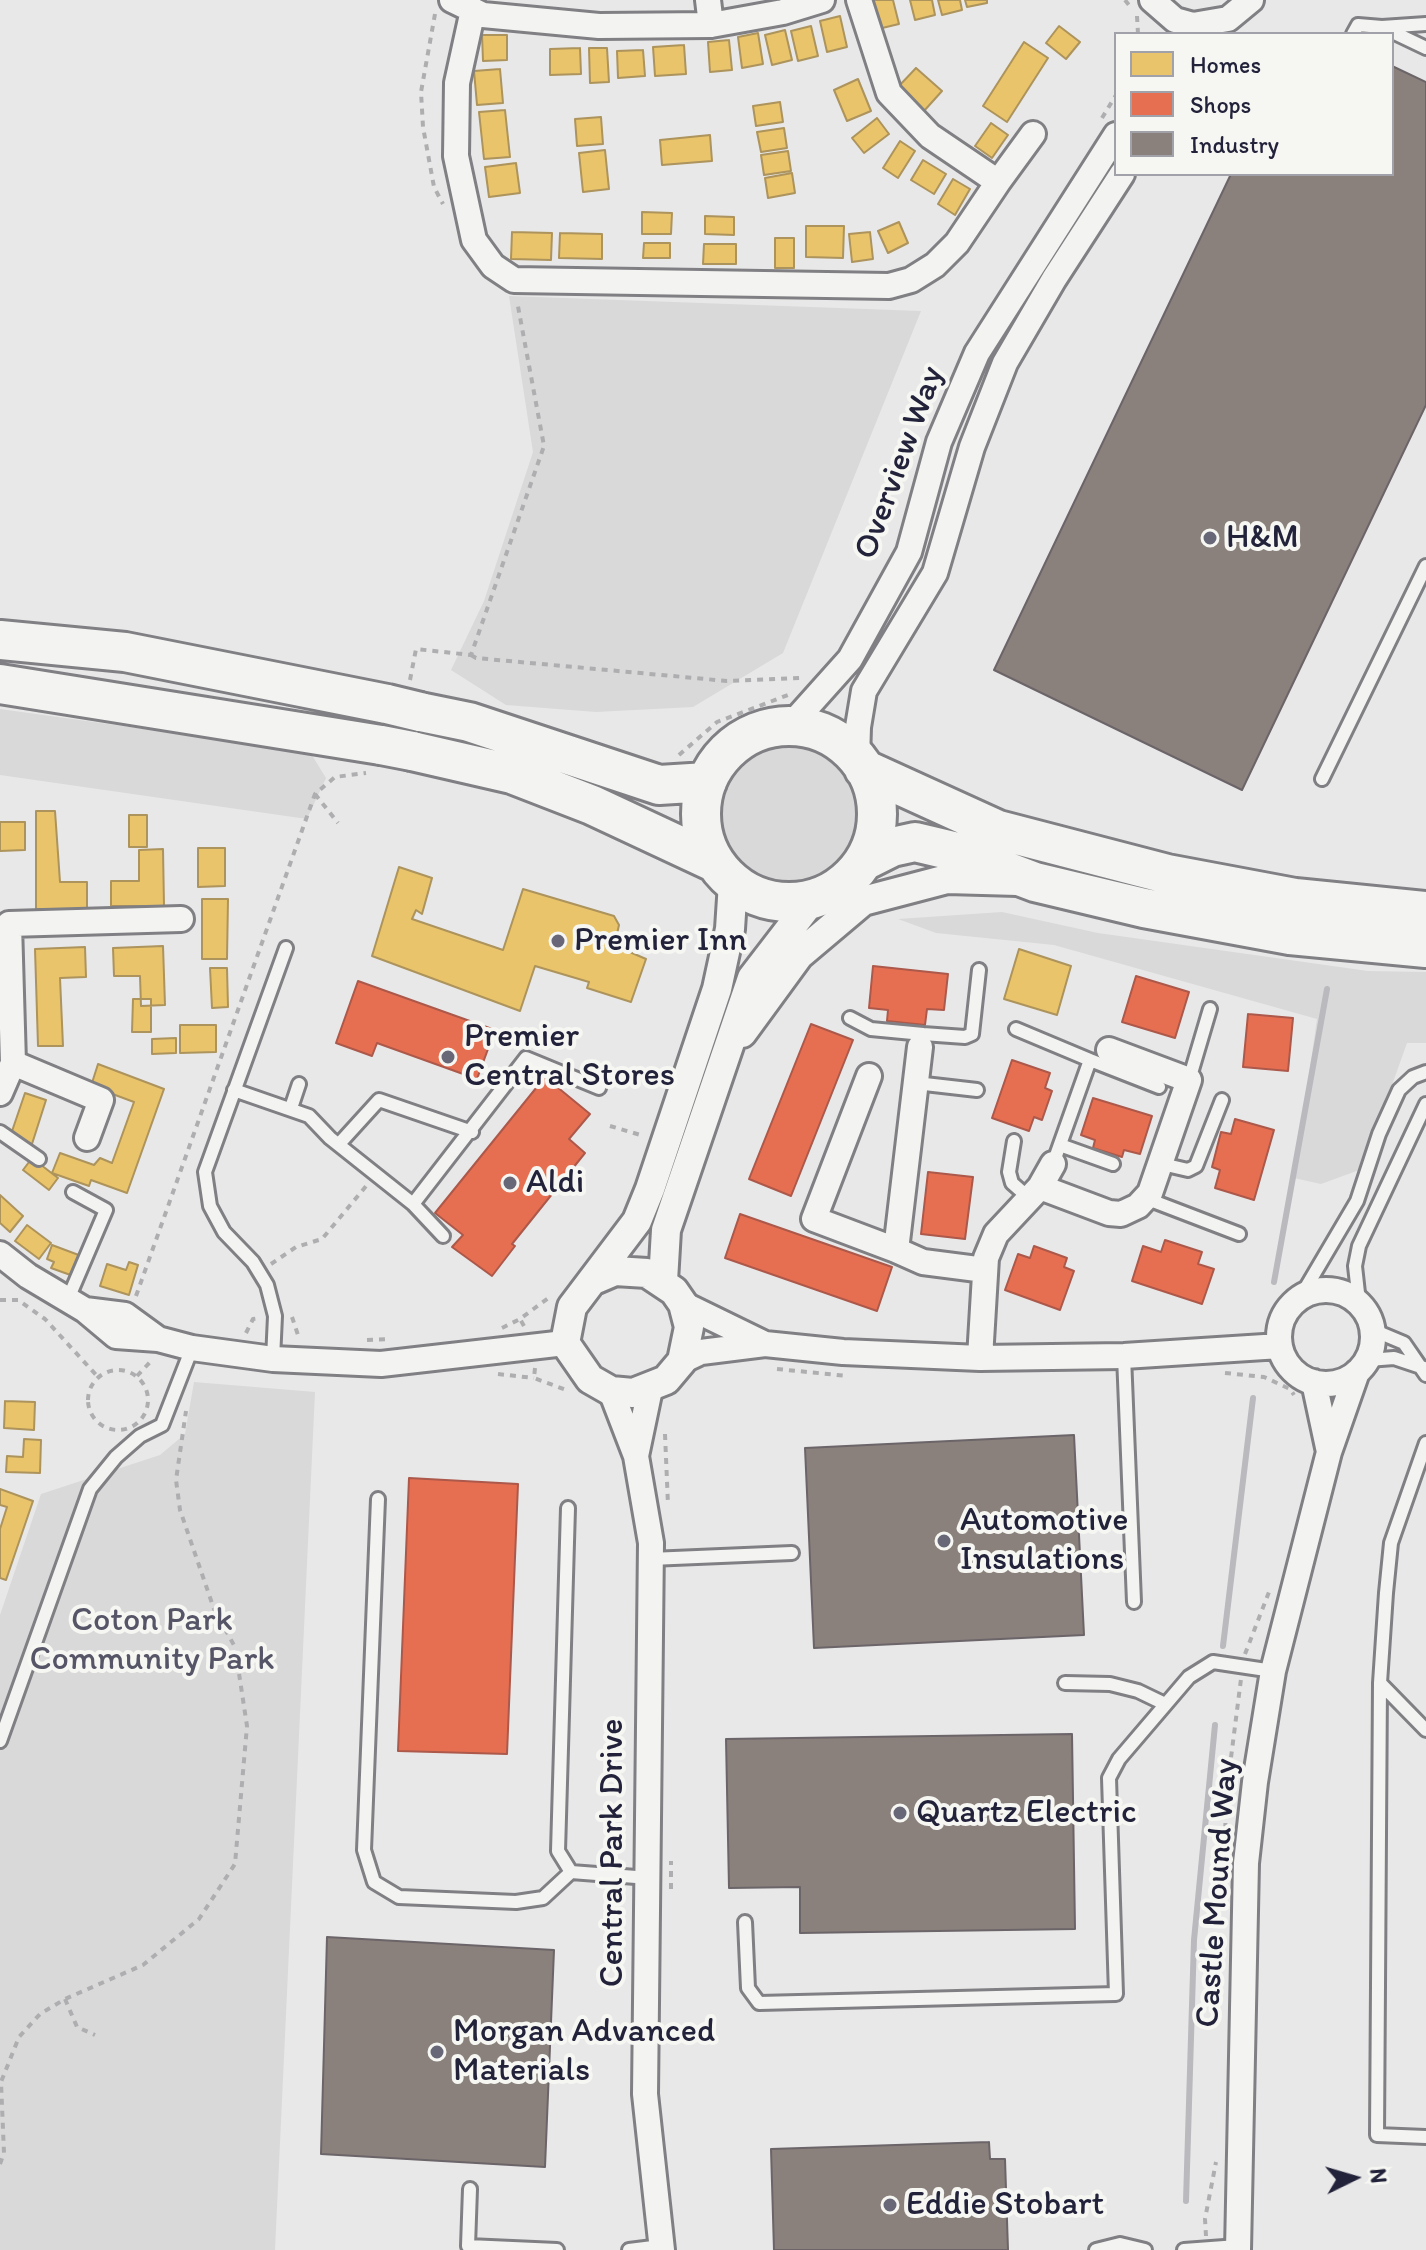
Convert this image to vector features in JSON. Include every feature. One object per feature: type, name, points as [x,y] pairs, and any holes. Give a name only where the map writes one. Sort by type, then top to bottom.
[{"type":"highway","points":[[0,640],[125,652],[405,699],[659,785],[707,782]]},
{"type":"highway","points":[[0,684],[389,756],[512,774],[592,805],[724,872],[757,897],[784,903],[812,900],[851,878],[864,861],[874,838],[877,815],[874,791],[861,764]]},
{"type":"highway","points":[[724,872],[704,836],[701,809],[707,782],[720,759],[740,741],[764,730],[790,726],[815,730],[838,741],[861,764],[998,830],[1167,874],[1295,898],[1426,911]]},
{"type":"highway","points":[[864,861],[892,847],[915,842],[953,851],[1035,882],[1144,908],[1290,935],[1426,948]]},
{"type":"street","points":[[708,0],[711,25]]},
{"type":"street","points":[[822,0],[783,12],[711,25],[599,26],[483,15],[454,4],[456,156],[474,240],[493,266],[514,280],[889,286],[911,280],[935,265],[957,243],[1033,134]]},
{"type":"street","points":[[859,0],[889,93],[930,136],[998,182]]},
{"type":"street","points":[[1156,5],[1193,25],[1223,27],[1251,0]]},
{"type":"street","points":[[1156,5],[1160,32]]},
{"type":"street","name":"Overview Way","points":[[790,726],[850,659],[909,552],[939,442],[977,353],[1114,138]]},
{"type":"street","name":"Overview Way","points":[[861,764],[858,727],[864,691],[935,573],[972,447],[1005,363],[1054,279],[1121,176]]},
{"type":"street","points":[[724,872],[730,929],[717,989],[650,1189],[637,1221],[572,1307],[565,1343],[590,1379],[611,1391],[633,1393],[650,1389],[666,1380],[682,1361],[701,1352],[767,1356],[843,1352],[980,1358],[1124,1356],[1280,1346]]},
{"type":"street","points":[[728,1055],[799,955],[863,901],[947,879],[1035,882]]},
{"type":"street","points":[[663,1281],[666,1230],[752,978],[812,900]]},
{"type":"street","points":[[0,1091],[13,1063],[9,924],[181,919]]},
{"type":"street","points":[[896,1250],[921,1041]]},
{"type":"street","points":[[1035,1193],[1121,1214],[1145,1198],[1162,1164],[1189,1080],[1100,1055]]},
{"type":"street","points":[[13,1063],[101,1100],[87,1138]]},
{"type":"street","points":[[869,1076],[814,1219],[923,1262],[985,1270]]},
{"type":"street","points":[[980,1358],[985,1270],[996,1234],[1035,1193],[1056,1155]]},
{"type":"street","points":[[0,1254],[28,1276],[77,1304],[116,1336],[158,1339],[192,1348],[273,1359],[381,1364],[565,1343]]},
{"type":"street","points":[[594,1280],[615,1271],[647,1273],[663,1281],[683,1304],[767,1356]]},
{"type":"street","points":[[1331,1289],[1359,1302],[1373,1330],[1362,1366],[1344,1381],[1305,1391],[1280,1346],[1283,1318],[1301,1296],[1331,1289]]},
{"type":"street","points":[[77,1304],[129,1318],[158,1339]]},
{"type":"street","points":[[682,1361],[689,1327],[683,1304]]},
{"type":"street","name":"Castle Mound Way","points":[[1238,2248],[1246,1863],[1273,1671],[1329,1452],[1362,1366]]},
{"type":"street","name":"Central Park Drive","points":[[636,1456],[650,1389]]},
{"type":"street","name":"Central Park Drive","points":[[611,1391],[636,1456],[650,1559],[645,2094],[661,2248]]},
{"type":"street","name":"Castle Mound Way","points":[[1305,1391],[1329,1452]]},
{"type":"lane","points":[[1354,32],[1358,25],[1426,24]]},
{"type":"lane","points":[[1382,27],[1392,32]]},
{"type":"lane","points":[[1394,33],[1426,48]]},
{"type":"lane","points":[[1322,779],[1426,566]]},
{"type":"lane","points":[[273,1359],[275,1316],[267,1285],[259,1270],[224,1232],[208,1197],[205,1172],[286,948]]},
{"type":"lane","points":[[850,1018],[871,1029],[921,1041],[965,1037],[972,1034],[979,970]]},
{"type":"lane","points":[[1189,1080],[1210,1009]]},
{"type":"lane","points":[[1016,1029],[1100,1055],[1159,1087]]},
{"type":"lane","points":[[1100,1055],[1056,1155],[1113,1164]]},
{"type":"lane","points":[[413,1204],[472,1132],[526,1058],[599,1088]]},
{"type":"lane","points":[[1301,1296],[1357,1201],[1379,1134],[1399,1090],[1413,1077],[1426,1072]]},
{"type":"lane","points":[[916,1083],[977,1090]]},
{"type":"lane","points":[[291,1108],[299,1084]]},
{"type":"lane","points":[[234,1090],[309,1116],[413,1204],[443,1236]]},
{"type":"lane","points":[[339,1144],[379,1100],[472,1132]]},
{"type":"lane","points":[[1162,1164],[1188,1170],[1196,1166],[1222,1100]]},
{"type":"lane","points":[[1359,1302],[1355,1266],[1359,1246],[1426,1104]]},
{"type":"lane","points":[[0,1132],[39,1159]]},
{"type":"lane","points":[[1014,1141],[1009,1172],[1012,1183],[1035,1193]]},
{"type":"lane","points":[[73,1192],[106,1210],[77,1304]]},
{"type":"lane","points":[[1145,1198],[1239,1234]]},
{"type":"lane","points":[[1373,1330],[1404,1343],[1425,1371]]},
{"type":"lane","points":[[0,1741],[90,1489],[116,1457],[140,1436],[162,1425],[192,1348]]},
{"type":"lane","points":[[1124,1356],[1134,1602]]},
{"type":"lane","points":[[1362,1366],[1394,1358],[1425,1371]]},
{"type":"lane","points":[[1426,1443],[1391,1543],[1380,1683],[1377,2135],[1426,2137]]},
{"type":"lane","points":[[378,1499],[364,1850],[366,1867],[374,1882],[399,1897],[533,1901],[550,1894],[571,1872]]},
{"type":"lane","points":[[568,1508],[557,1835],[558,1851],[571,1872]]},
{"type":"lane","points":[[650,1559],[792,1553]]},
{"type":"lane","points":[[745,1922],[748,1988],[759,2003],[1116,1994],[1109,1778],[1119,1759],[1189,1677],[1213,1662],[1273,1671]]},
{"type":"lane","points":[[1065,1683],[1110,1684],[1138,1691],[1165,1704]]},
{"type":"lane","points":[[1380,1683],[1426,1730]]},
{"type":"lane","points":[[571,1872],[649,1878]]},
{"type":"lane","points":[[470,2189],[468,2246],[557,2250]]},
{"type":"lane","points":[[1096,2250],[1120,2244],[1145,2250]]},
{"type":"lane","points":[[629,2250],[661,2248]]},
{"type":"lane","points":[[1184,2250],[1238,2248]]},
{"type":"path","points":[[1125,0],[1137,15],[1138,32]]},
{"type":"path","points":[[449,214],[434,187],[423,127],[421,92],[454,4]]},
{"type":"path","points":[[471,655],[544,446],[514,293]]},
{"type":"path","points":[[405,699],[416,649],[476,658],[727,681],[810,678]]},
{"type":"path","points":[[129,1318],[315,794],[335,777],[389,756]]},
{"type":"path","points":[[315,794],[338,823]]},
{"type":"path","points":[[610,1126],[647,1137]]},
{"type":"path","points":[[259,1270],[296,1247],[322,1239],[376,1174]]},
{"type":"path","points":[[0,1300],[18,1300],[45,1319],[98,1378]]},
{"type":"path","points":[[236,1338],[250,1331],[253,1319],[275,1316],[292,1317],[299,1339]]},
{"type":"path","points":[[491,1333],[520,1319]]},
{"type":"path","points":[[360,1340],[404,1339]]},
{"type":"path","points":[[537,1348],[534,1378],[575,1393]]},
{"type":"path","points":[[767,1356],[812,1375],[857,1376]]},
{"type":"path","points":[[113,1370],[137,1376],[148,1393],[146,1413],[140,1421],[123,1430],[113,1430],[96,1421],[88,1404],[92,1385],[98,1378],[113,1370]]},
{"type":"path","points":[[1210,1373],[1264,1377],[1290,1389],[1305,1391]]},
{"type":"path","points":[[0,2164],[4,2153],[1,2082],[19,2037],[40,2014],[65,1999],[143,1965],[199,1919],[235,1864],[247,1726],[235,1647],[214,1609],[180,1510],[176,1480],[182,1429]]},
{"type":"path","points":[[1225,1844],[1226,1797],[1247,1642],[1271,1586]]},
{"type":"path","points":[[65,1999],[77,2027],[95,2035]]},
{"type":"path","points":[[1207,2248],[1205,2219],[1217,2152]]},
{"type":"green space","points":[[509,296],[921,311],[783,653],[693,707],[596,712],[506,705],[451,670],[484,601],[533,452]]},
{"type":"green space","points":[[0,709],[310,752],[326,778],[307,819],[0,775]]},
{"type":"green space","points":[[788,741],[815,747],[839,762],[854,786],[860,813],[854,840],[839,864],[815,879],[788,885],[761,879],[737,864],[722,840],[716,813],[722,786],[737,762],[761,747]]},
{"type":"green space","points":[[1002,912],[1098,933],[1368,971],[1426,972],[1426,1043],[1407,1043],[1362,1169],[1321,1184],[1294,1178],[1317,1019],[1054,945],[936,933],[898,919]]},
{"type":"green space","name":"Coton Park Community Park","points":[[194,1382],[315,1392],[275,2250],[0,2250],[0,1615],[41,1494],[160,1455],[185,1434]]},
{"type":"building: Homes","points":[[871,0],[893,0],[899,24],[878,29]]},
{"type":"building: Homes","points":[[910,0],[932,0],[935,15],[915,20]]},
{"type":"building: Homes","points":[[938,0],[960,0],[962,10],[942,15]]},
{"type":"building: Homes","points":[[965,0],[987,0],[987,3],[967,7]]},
{"type":"building: Homes","points":[[840,16],[847,47],[827,52],[820,21]]},
{"type":"building: Homes","points":[[811,26],[818,56],[798,61],[791,31]]},
{"type":"building: Homes","points":[[1059,26],[1080,42],[1066,59],[1046,43]]},
{"type":"building: Homes","points":[[785,30],[792,60],[772,65],[765,35]]},
{"type":"building: Homes","points":[[758,33],[763,64],[742,68],[738,37]]},
{"type":"building: Homes","points":[[482,35],[507,35],[507,60],[483,61]]},
{"type":"building: Homes","points":[[729,40],[732,70],[710,72],[708,42]]},
{"type":"building: Homes","points":[[1024,42],[1048,58],[1007,122],[983,106]]},
{"type":"building: Homes","points":[[684,45],[686,74],[655,76],[653,47]]},
{"type":"building: Homes","points":[[580,48],[581,74],[550,75],[550,49]]},
{"type":"building: Homes","points":[[589,48],[607,48],[609,82],[590,83]]},
{"type":"building: Homes","points":[[643,50],[645,76],[618,78],[617,51]]},
{"type":"building: Homes","points":[[916,68],[942,91],[924,111],[898,87]]},
{"type":"building: Homes","points":[[500,69],[503,103],[477,105],[474,71]]},
{"type":"building: Homes","points":[[858,79],[871,111],[847,121],[834,90]]},
{"type":"building: Homes","points":[[780,102],[783,122],[756,126],[753,106]]},
{"type":"building: Homes","points":[[505,110],[510,157],[484,159],[479,112]]},
{"type":"building: Homes","points":[[601,117],[603,144],[577,146],[575,119]]},
{"type":"building: Homes","points":[[877,118],[889,134],[864,153],[852,138]]},
{"type":"building: Homes","points":[[991,123],[1008,135],[992,158],[975,146]]},
{"type":"building: Homes","points":[[784,128],[787,148],[761,152],[757,132]]},
{"type":"building: Homes","points":[[710,135],[712,161],[662,165],[660,140]]},
{"type":"building: Homes","points":[[900,141],[915,151],[898,178],[883,168]]},
{"type":"building: Homes","points":[[605,150],[609,189],[583,192],[579,153]]},
{"type":"building: Homes","points":[[788,151],[791,171],[764,175],[761,155]]},
{"type":"building: Homes","points":[[923,160],[946,174],[934,194],[911,180]]},
{"type":"building: Homes","points":[[516,163],[520,193],[489,197],[485,167]]},
{"type":"building: Homes","points":[[792,173],[795,193],[768,198],[765,178]]},
{"type":"building: Homes","points":[[953,179],[970,189],[955,215],[938,204]]},
{"type":"building: Homes","points":[[642,212],[672,213],[671,234],[642,234]]},
{"type":"building: Homes","points":[[705,216],[734,217],[734,235],[705,234]]},
{"type":"building: Homes","points":[[899,222],[908,243],[888,253],[878,231]]},
{"type":"building: Homes","points":[[806,226],[844,226],[843,258],[806,257]]},
{"type":"building: Homes","points":[[512,232],[552,233],[551,260],[511,259]]},
{"type":"building: Homes","points":[[870,232],[873,259],[852,262],[849,234]]},
{"type":"building: Homes","points":[[560,233],[602,234],[602,259],[559,258]]},
{"type":"building: Homes","points":[[775,238],[794,238],[794,268],[775,268]]},
{"type":"building: Homes","points":[[644,243],[670,243],[670,258],[643,258]]},
{"type":"building: Homes","points":[[704,244],[736,244],[736,264],[703,264]]},
{"type":"building: Homes","points":[[36,811],[55,811],[60,882],[87,882],[87,909],[36,909]]},
{"type":"building: Homes","points":[[129,815],[147,815],[147,847],[129,847]]},
{"type":"building: Homes","points":[[0,822],[25,822],[25,850],[0,851]]},
{"type":"building: Homes","points":[[198,848],[225,848],[225,886],[198,887]]},
{"type":"building: Homes","points":[[163,849],[164,906],[111,906],[111,881],[139,881],[139,850]]},
{"type":"building: Homes","name":"Premier Inn","points":[[399,867],[432,878],[422,914],[416,910],[412,919],[503,950],[523,889],[614,916],[619,925],[617,934],[609,943],[646,959],[631,1002],[587,988],[589,982],[535,966],[520,1011],[372,956]]},
{"type":"building: Homes","points":[[202,899],[228,899],[227,959],[202,959]]},
{"type":"building: Homes","points":[[163,946],[165,1005],[141,1006],[140,976],[114,976],[113,948]]},
{"type":"building: Homes","points":[[85,947],[86,977],[60,978],[63,1046],[38,1046],[35,949]]},
{"type":"building: Homes","points":[[1019,949],[1071,966],[1057,1015],[1004,999]]},
{"type":"building: Homes","points":[[210,968],[227,968],[228,1007],[212,1008]]},
{"type":"building: Homes","points":[[133,999],[151,999],[151,1032],[132,1032]]},
{"type":"building: Homes","points":[[180,1025],[216,1025],[216,1052],[180,1053]]},
{"type":"building: Homes","points":[[176,1038],[176,1053],[152,1054],[152,1039]]},
{"type":"building: Homes","points":[[98,1064],[164,1089],[127,1193],[91,1180],[89,1186],[52,1173],[60,1153],[94,1165],[100,1158],[112,1163],[134,1102],[91,1086]]},
{"type":"building: Homes","points":[[25,1093],[46,1100],[32,1144],[10,1137]]},
{"type":"building: Homes","points":[[32,1158],[58,1178],[49,1190],[23,1170]]},
{"type":"building: Homes","points":[[0,1195],[23,1216],[10,1232],[0,1223]]},
{"type":"building: Homes","points":[[27,1225],[51,1243],[39,1259],[15,1241]]},
{"type":"building: Homes","points":[[52,1245],[84,1257],[76,1277],[51,1268],[54,1262],[47,1259]]},
{"type":"building: Homes","points":[[129,1262],[138,1265],[129,1295],[100,1286],[107,1264],[126,1270]]},
{"type":"building: Homes","points":[[5,1401],[35,1402],[34,1430],[4,1428]]},
{"type":"building: Homes","points":[[24,1439],[41,1440],[40,1473],[6,1472],[7,1456],[23,1457]]},
{"type":"building: Homes","points":[[0,1489],[33,1501],[6,1580],[0,1578],[0,1529],[7,1507],[0,1505]]},
{"type":"building: Shops","points":[[873,966],[948,974],[944,1010],[927,1009],[925,1025],[887,1021],[888,1010],[869,1008]]},
{"type":"building: Shops","points":[[1136,976],[1189,992],[1175,1038],[1122,1022]]},
{"type":"building: Shops","points":[[358,981],[495,1030],[477,1079],[377,1043],[372,1056],[336,1043]]},
{"type":"building: Shops","points":[[1248,1014],[1293,1018],[1288,1071],[1243,1067]]},
{"type":"building: Shops","points":[[811,1024],[853,1040],[791,1196],[749,1179]]},
{"type":"building: Shops","points":[[1012,1060],[1050,1073],[1045,1088],[1052,1091],[1042,1120],[1034,1117],[1029,1131],[992,1118]]},
{"type":"building: Shops","name":"Aldi","points":[[545,1077],[590,1114],[569,1139],[585,1153],[512,1244],[515,1246],[492,1276],[452,1247],[463,1235],[435,1213]]},
{"type":"building: Shops","points":[[1093,1098],[1152,1116],[1140,1154],[1124,1150],[1122,1157],[1093,1148],[1095,1140],[1081,1135]]},
{"type":"building: Shops","points":[[1235,1119],[1274,1130],[1254,1200],[1215,1188],[1220,1170],[1212,1167],[1221,1132],[1231,1134]]},
{"type":"building: Shops","points":[[928,1172],[973,1177],[965,1239],[921,1234]]},
{"type":"building: Shops","points":[[740,1214],[892,1267],[877,1311],[725,1258]]},
{"type":"building: Shops","points":[[1165,1240],[1202,1252],[1198,1264],[1214,1269],[1202,1304],[1132,1281],[1143,1246],[1161,1252]]},
{"type":"building: Shops","points":[[1034,1246],[1067,1258],[1064,1267],[1074,1271],[1060,1310],[1005,1290],[1018,1254],[1030,1258]]},
{"type":"building: Shops","points":[[409,1478],[518,1484],[507,1754],[398,1751]]},
{"type":"building: Industry","name":"H&M","points":[[1394,67],[1426,82],[1426,405],[1242,790],[994,670],[1230,176],[1394,176]]},
{"type":"building: Industry","name":"Automotive Insulations","points":[[1074,1435],[1084,1635],[814,1648],[805,1448]]},
{"type":"building: Industry","name":"Quartz Electric","points":[[1072,1734],[1075,1929],[800,1933],[800,1887],[729,1888],[726,1739]]},
{"type":"building: Industry","name":"Morgan Advanced Materials","points":[[327,1937],[554,1950],[545,2167],[321,2154]]},
{"type":"building: Industry","name":"Eddie Stobart","points":[[989,2142],[990,2159],[1005,2159],[1008,2250],[774,2250],[771,2149]]},
{"type":"waterway","points":[[1274,1282],[1327,989]]},
{"type":"waterway","points":[[1223,1646],[1253,1398]]},
{"type":"waterway","points":[[1186,2201],[1194,1940],[1215,1725]]},
{"type":"place","name":"H&M","points":[[1210,538]]},
{"type":"place","name":"Premier Inn","points":[[558,941]]},
{"type":"place","name":"Premier Central Stores","points":[[448,1057]]},
{"type":"place","name":"Aldi","points":[[510,1183]]},
{"type":"place","name":"Automotive Insulations","points":[[944,1541]]},
{"type":"place","name":"Quartz Electric","points":[[900,1813]]},
{"type":"place","name":"Morgan Advanced Materials","points":[[437,2052]]},
{"type":"place","name":"Eddie Stobart","points":[[890,2205]]}]
